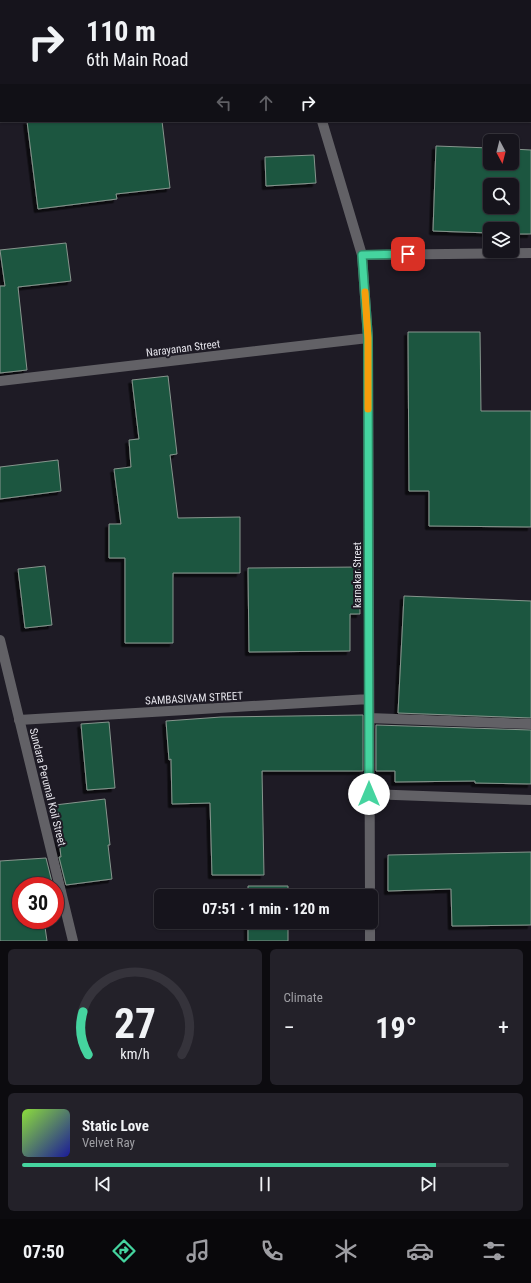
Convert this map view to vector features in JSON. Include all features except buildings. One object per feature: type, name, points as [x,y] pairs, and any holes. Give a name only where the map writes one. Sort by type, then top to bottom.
[{"type":"street","name":"karnakar Street","points":[[322,122],[362,255],[368,338],[370,889]]},
{"type":"street","points":[[362,255],[531,253]]},
{"type":"street","name":"Narayanan Street","points":[[0,381],[368,338]]},
{"type":"street","name":"Sundara Perumal Koil Street","points":[[0,640],[73,941]]},
{"type":"street","name":"SAMBASIVAM STREET","points":[[19,720],[369,699]]},
{"type":"street","points":[[369,718],[531,724]]},
{"type":"street","points":[[369,794],[531,800]]},
{"type":"street","points":[[370,929],[370,941]]},
{"type":"slow traffic","points":[[365,292],[368,338],[368,409]]},
{"type":"route","points":[[369,794],[368,338],[362,255],[408,254]]}]
